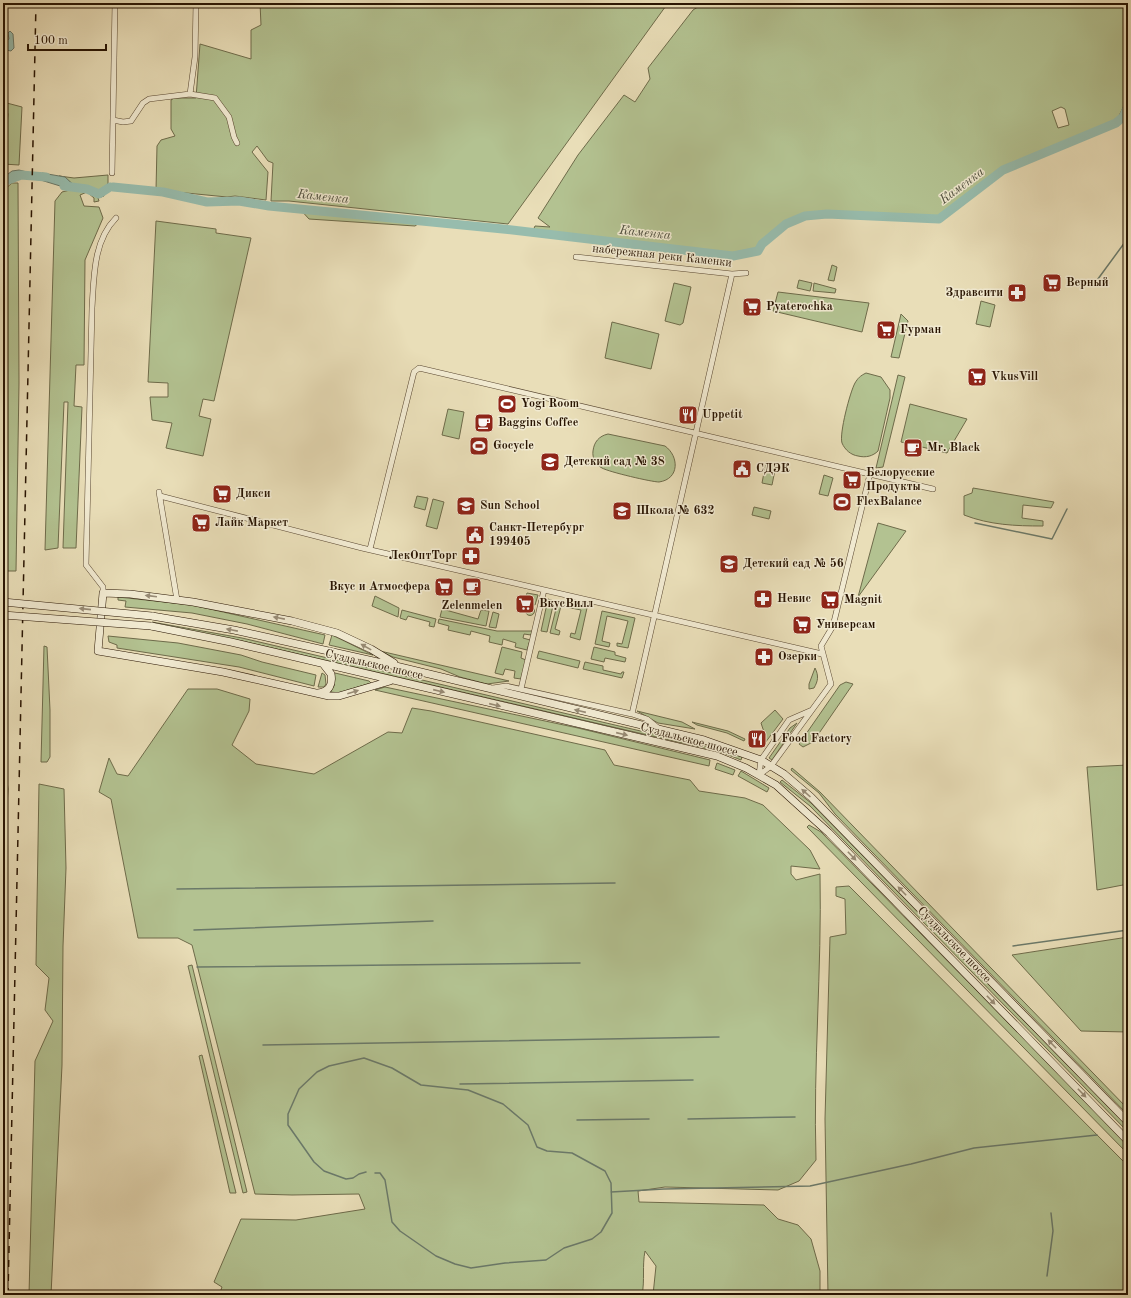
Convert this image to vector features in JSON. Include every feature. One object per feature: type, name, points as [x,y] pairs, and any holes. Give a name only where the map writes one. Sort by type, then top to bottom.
[{"type":"main road","points":[[392,681],[339,696],[315,693],[223,672],[98,651],[103,593],[130,594],[177,600],[292,621],[332,631],[371,649],[400,667]]},
{"type":"main road","name":"Суздальское шоссе","points":[[3,602],[152,616],[234,630],[400,667],[704,740],[761,760],[811,797],[1128,1122]]},
{"type":"main road","name":"Суздальское шоссе","points":[[3,614],[150,626],[224,640],[392,681],[717,756],[740,765],[759,775],[790,797],[829,833],[1128,1141]]},
{"type":"main road","points":[[315,693],[328,690],[331,685],[330,670],[323,664]]},
{"type":"street","points":[[112,173],[115,3]]},
{"type":"street","points":[[190,94],[195,57],[196,3]]},
{"type":"street","points":[[113,120],[123,122],[131,121],[143,103],[149,99],[190,94],[215,98],[229,117],[234,137],[238,143]]},
{"type":"street","points":[[103,593],[103,587],[86,565],[92,308],[94,277],[100,246],[105,230],[116,218]]},
{"type":"street","name":"набережная реки Каменки","points":[[576,256],[732,274],[746,273]]},
{"type":"street","points":[[632,714],[732,274]]},
{"type":"street","points":[[370,549],[414,372],[418,368],[933,489]]},
{"type":"street","points":[[759,775],[771,766],[831,684],[820,646],[833,626],[870,474]]},
{"type":"street","points":[[177,600],[160,494],[370,549],[822,654]]},
{"type":"street","points":[[521,689],[544,590]]},
{"type":"street","points":[[487,689],[506,686],[632,714],[646,718],[662,731]]},
{"type":"street","points":[[759,775],[761,760],[789,720],[813,710]]},
{"type":"green space","points":[[260,3],[668,3],[508,224],[289,201],[271,201],[273,163],[268,161],[257,146],[252,152],[268,172],[266,200],[156,190],[157,146],[161,140],[175,136],[171,129],[171,100],[174,98],[196,98],[200,44],[251,59],[251,30],[261,25]]},
{"type":"green space","points":[[704,3],[1128,3],[1128,97],[1117,120],[1003,167],[940,217],[804,213],[772,235],[758,251],[733,256],[532,233],[535,226],[550,227],[538,218],[578,155],[624,95],[635,102],[650,79],[648,68],[693,10]],"holes":[[[1061,107],[1065,109],[1069,125],[1058,128],[1052,111]]]},
{"type":"green space","points":[[3,102],[22,107],[19,165],[3,164],[8,114]]},
{"type":"green space","points":[[108,175],[108,183],[103,190],[104,196],[98,198],[99,201],[94,202],[94,198],[87,192],[80,195],[84,206],[99,207],[103,218],[85,260],[84,365],[76,365],[74,406],[82,407],[76,548],[63,548],[68,402],[64,402],[58,548],[45,550],[55,201],[62,192],[74,189],[75,187],[65,177],[59,176],[74,178]]},
{"type":"green space","points":[[12,183],[18,183],[19,383],[16,571],[3,571],[3,188],[5,189]]},
{"type":"green space","points":[[299,208],[422,221],[415,226],[309,219]]},
{"type":"green space","points":[[156,221],[216,229],[216,233],[251,238],[214,401],[203,399],[199,416],[211,419],[203,456],[166,448],[172,423],[152,420],[150,397],[168,397],[168,383],[148,382]]},
{"type":"green space","points":[[832,265],[837,267],[834,281],[828,280]]},
{"type":"green space","points":[[799,280],[812,283],[810,291],[797,288]]},
{"type":"green space","points":[[674,283],[691,287],[683,323],[680,325],[665,321]]},
{"type":"green space","points":[[814,283],[836,289],[835,293],[813,291]]},
{"type":"green space","points":[[778,292],[869,303],[862,332],[773,311]]},
{"type":"green space","points":[[981,301],[995,305],[990,327],[976,324]]},
{"type":"green space","points":[[901,314],[908,321],[899,358],[891,357]]},
{"type":"green space","points":[[612,322],[659,334],[651,369],[605,358]]},
{"type":"green space","points":[[866,373],[881,377],[890,390],[890,398],[878,451],[872,455],[864,457],[853,455],[848,452],[843,446],[841,438],[853,388],[858,378]]},
{"type":"green space","points":[[898,375],[905,377],[883,467],[876,468]]},
{"type":"green space","points":[[910,404],[967,419],[947,453],[901,442]]},
{"type":"green space","points":[[448,409],[464,412],[459,439],[442,435]]},
{"type":"green space","points":[[608,434],[665,446],[670,450],[675,461],[674,472],[671,477],[659,482],[613,472],[602,468],[594,459],[594,448],[596,442],[600,438]]},
{"type":"green space","points":[[766,462],[776,465],[772,485],[762,483]]},
{"type":"green space","points":[[824,475],[833,478],[828,496],[819,494]]},
{"type":"green space","points":[[973,488],[1054,502],[1051,508],[1023,505],[1022,518],[1043,521],[1043,526],[993,523],[964,515],[964,496],[972,493]]},
{"type":"green space","points":[[417,496],[428,498],[425,510],[414,507]]},
{"type":"green space","points":[[433,499],[444,502],[437,529],[426,526]]},
{"type":"green space","points":[[754,507],[771,511],[769,519],[752,515]]},
{"type":"green space","points":[[878,523],[906,531],[858,597]]},
{"type":"green space","points":[[527,593],[538,595],[535,605],[528,603],[530,597],[526,596]]},
{"type":"green space","points":[[375,596],[399,608],[398,617],[372,606]]},
{"type":"green space","points":[[118,597],[192,605],[325,635],[323,644],[247,624],[192,613],[125,607],[126,601],[118,600]]},
{"type":"green space","points":[[548,599],[554,601],[547,632],[541,631]]},
{"type":"green space","points":[[558,601],[587,608],[580,640],[570,637],[571,633],[575,634],[581,610],[561,606],[555,629],[560,631],[559,635],[550,633]]},
{"type":"green space","points":[[530,606],[535,611],[530,616],[525,611]]},
{"type":"green space","points":[[442,609],[478,619],[481,610],[489,611],[486,626],[440,617]]},
{"type":"green space","points":[[402,610],[436,619],[434,627],[429,626],[430,622],[408,616],[406,620],[400,618]]},
{"type":"green space","points":[[602,611],[635,618],[628,648],[617,646],[617,643],[622,644],[628,621],[607,616],[602,641],[610,643],[609,647],[595,644]]},
{"type":"green space","points":[[493,612],[499,614],[496,628],[489,627]]},
{"type":"green space","points":[[439,619],[497,631],[532,631],[531,635],[524,634],[523,638],[530,640],[527,650],[515,647],[516,643],[503,639],[502,645],[489,642],[490,636],[471,631],[470,635],[448,630],[449,626],[438,623]]},
{"type":"green space","points":[[152,622],[242,638],[722,750],[742,757],[741,760],[721,752],[242,641],[152,624]]},
{"type":"green space","points":[[332,635],[373,655],[329,645]]},
{"type":"green space","points":[[108,636],[178,643],[241,655],[262,662],[316,675],[314,686],[239,667],[117,648],[117,645],[109,642]]},
{"type":"green space","points":[[44,646],[47,647],[50,710],[50,757],[47,762],[41,762]]},
{"type":"green space","points":[[502,647],[522,652],[521,658],[526,660],[521,679],[514,678],[515,671],[505,669],[503,675],[495,673]]},
{"type":"green space","points":[[594,647],[615,652],[615,655],[626,658],[625,662],[605,658],[604,662],[591,659]]},
{"type":"green space","points":[[380,651],[509,681],[487,684],[460,677],[441,669],[393,657]]},
{"type":"green space","points":[[539,651],[580,661],[578,668],[537,658]]},
{"type":"green space","points":[[585,662],[603,666],[603,670],[621,674],[624,672],[622,678],[583,669]]},
{"type":"green space","points":[[815,668],[817,681],[814,688],[809,689],[809,684]]},
{"type":"green space","points":[[322,673],[325,675],[326,684],[324,687],[318,687]]},
{"type":"green space","points":[[335,673],[369,681],[371,683],[339,693],[331,692]]},
{"type":"green space","points":[[846,682],[853,684],[813,742],[803,747],[799,744],[840,685]]},
{"type":"green space","points":[[385,687],[578,728],[710,760],[709,766],[375,690]]},
{"type":"green space","points":[[188,689],[217,689],[250,699],[249,711],[232,745],[256,764],[314,774],[388,732],[402,733],[412,708],[605,750],[614,765],[690,780],[699,791],[745,798],[763,805],[810,850],[820,869],[791,866],[791,874],[796,880],[820,874],[820,945],[815,1124],[816,1160],[799,1181],[778,1190],[665,1187],[638,1191],[639,1202],[764,1205],[778,1219],[798,1225],[811,1239],[820,1271],[820,1295],[653,1295],[656,1266],[645,1251],[642,1295],[219,1295],[222,1287],[214,1282],[241,1219],[296,1220],[365,1209],[359,1194],[255,1194],[192,945],[178,938],[138,938],[111,799],[99,792],[109,758],[117,774],[128,776]]},
{"type":"green space","points":[[775,710],[783,719],[765,743],[761,737],[764,732],[761,723]]},
{"type":"green space","points":[[637,711],[682,722],[695,729],[658,723]]},
{"type":"green space","points":[[692,722],[728,731],[745,739],[744,741],[727,733],[697,725]]},
{"type":"green space","points":[[797,723],[772,760],[769,758],[790,728]]},
{"type":"green space","points":[[717,763],[735,770],[733,775],[715,769]]},
{"type":"green space","points":[[1128,765],[1128,884],[1097,890],[1087,767]]},
{"type":"green space","points":[[792,768],[820,792],[1128,1109],[1128,1115],[835,814],[819,793],[791,770]]},
{"type":"green space","points":[[741,771],[769,788],[767,792],[738,776]]},
{"type":"green space","points":[[3,778],[7,781],[7,807],[4,807]]},
{"type":"green space","points":[[782,780],[811,803],[1128,1127],[1128,1132],[810,806],[780,782]]},
{"type":"green space","points":[[39,784],[64,789],[66,868],[63,946],[62,1065],[51,1295],[29,1295],[35,1061],[53,1021],[45,1010],[49,978],[36,965]]},
{"type":"green space","points":[[809,825],[821,832],[1128,1145],[1128,1154],[807,827]]},
{"type":"green space","points":[[849,886],[1128,1166],[1128,1295],[828,1295],[825,1119],[830,937],[846,934],[845,899],[836,896],[836,887]]},
{"type":"green space","points":[[1128,937],[1128,1032],[1081,1031],[1012,955]]},
{"type":"green space","points":[[192,965],[247,1192],[243,1193],[188,966]]},
{"type":"green space","points":[[202,1055],[236,1193],[230,1193],[199,1056]]},
{"type":"shaded area","points":[[10,31],[13,34],[14,48],[11,51],[6,50],[6,41],[9,39],[8,33]]},
{"type":"shaded area","points":[[19,170],[31,173],[30,178],[27,179],[21,177],[15,181],[12,179],[3,185],[4,177],[12,171]]},
{"type":"shaded area","points":[[42,173],[65,177],[76,187],[70,189],[34,178],[34,175],[40,175]]},
{"type":"waterway","name":"Каменка","points":[[113,187],[163,192],[207,202],[239,201],[269,206],[503,229],[733,256],[758,251],[762,244],[786,224],[805,216],[827,214],[939,219],[1003,170],[1116,123],[1123,117],[1128,106]]},
{"type":"waterway","name":"Каменка","points":[[3,182],[21,175],[46,177]]},
{"type":"waterway","name":"Каменка","points":[[64,186],[87,189],[99,194],[110,187]]},
{"type":"waterway","points":[[1095,283],[1128,238]]},
{"type":"waterway","points":[[975,523],[1052,539],[1067,509]]},
{"type":"waterway","points":[[177,889],[615,883]]},
{"type":"waterway","points":[[194,930],[433,921]]},
{"type":"waterway","points":[[1013,946],[1128,930]]},
{"type":"waterway","points":[[197,967],[580,963]]},
{"type":"waterway","points":[[263,1045],[719,1037]]},
{"type":"waterway","points":[[366,1172],[353,1178],[346,1179],[324,1171],[314,1162],[288,1125],[288,1114],[299,1089],[317,1072],[329,1066],[364,1058],[392,1068],[421,1085],[468,1090],[503,1104],[528,1125],[537,1147],[547,1151],[572,1153],[605,1171],[611,1183],[612,1213],[601,1232],[592,1239],[564,1248],[546,1260],[505,1263],[471,1268],[455,1264],[436,1256],[400,1231],[392,1222],[385,1180],[380,1173],[375,1173]]},
{"type":"waterway","points":[[460,1084],[693,1080]]},
{"type":"waterway","points":[[688,1119],[795,1117]]},
{"type":"waterway","points":[[577,1120],[649,1119]]},
{"type":"waterway","points":[[611,1192],[664,1189],[810,1186],[911,1164],[974,1148],[1097,1135]]},
{"type":"waterway","points":[[1047,1276],[1053,1231],[1051,1213]]},
{"type":"railway","points":[[8,1295],[36,3]]},
{"type":"railway","points":[[3,1162],[5,1203]]},
{"type":"place","name":"Верный","points":[[1052,283]]},
{"type":"place","name":"Здравсити","points":[[1017,293]]},
{"type":"place","name":"Pyaterochka","points":[[752,307]]},
{"type":"place","name":"Гурман","points":[[886,330]]},
{"type":"place","name":"VkusVill","points":[[977,377]]},
{"type":"place","name":"Yogi Room","points":[[507,404]]},
{"type":"place","name":"Uppetit","points":[[688,415]]},
{"type":"place","name":"Baggins Coffee","points":[[484,423]]},
{"type":"place","name":"Gocycle","points":[[479,446]]},
{"type":"place","name":"Mr. Black","points":[[913,448]]},
{"type":"place","name":"Детский сад № 38","points":[[550,462]]},
{"type":"place","name":"СДЭК","points":[[742,469]]},
{"type":"place","name":"Белорусские Продукты","points":[[852,480]]},
{"type":"place","name":"Дикси","points":[[222,494]]},
{"type":"place","name":"FlexBalance","points":[[842,502]]},
{"type":"place","name":"Sun School","points":[[466,506]]},
{"type":"place","name":"Школа № 632","points":[[622,511]]},
{"type":"place","name":"Лайк Маркет","points":[[201,523]]},
{"type":"place","name":"Санкт-Петербург 199405","points":[[475,535]]},
{"type":"place","name":"ЛекОптТорг","points":[[471,556]]},
{"type":"place","name":"Детский сад № 56","points":[[729,564]]},
{"type":"place","name":"Вкус и Атмосфера","points":[[444,587]]},
{"type":"place","name":"Zelenmelen","points":[[472,587]]},
{"type":"place","name":"Невис","points":[[763,599]]},
{"type":"place","name":"Magnit","points":[[830,600]]},
{"type":"place","name":"ВкусВилл","points":[[525,604]]},
{"type":"place","name":"Универсам","points":[[802,625]]},
{"type":"place","name":"Озерки","points":[[764,657]]},
{"type":"place","name":"1 Food Factory","points":[[757,739]]}]
